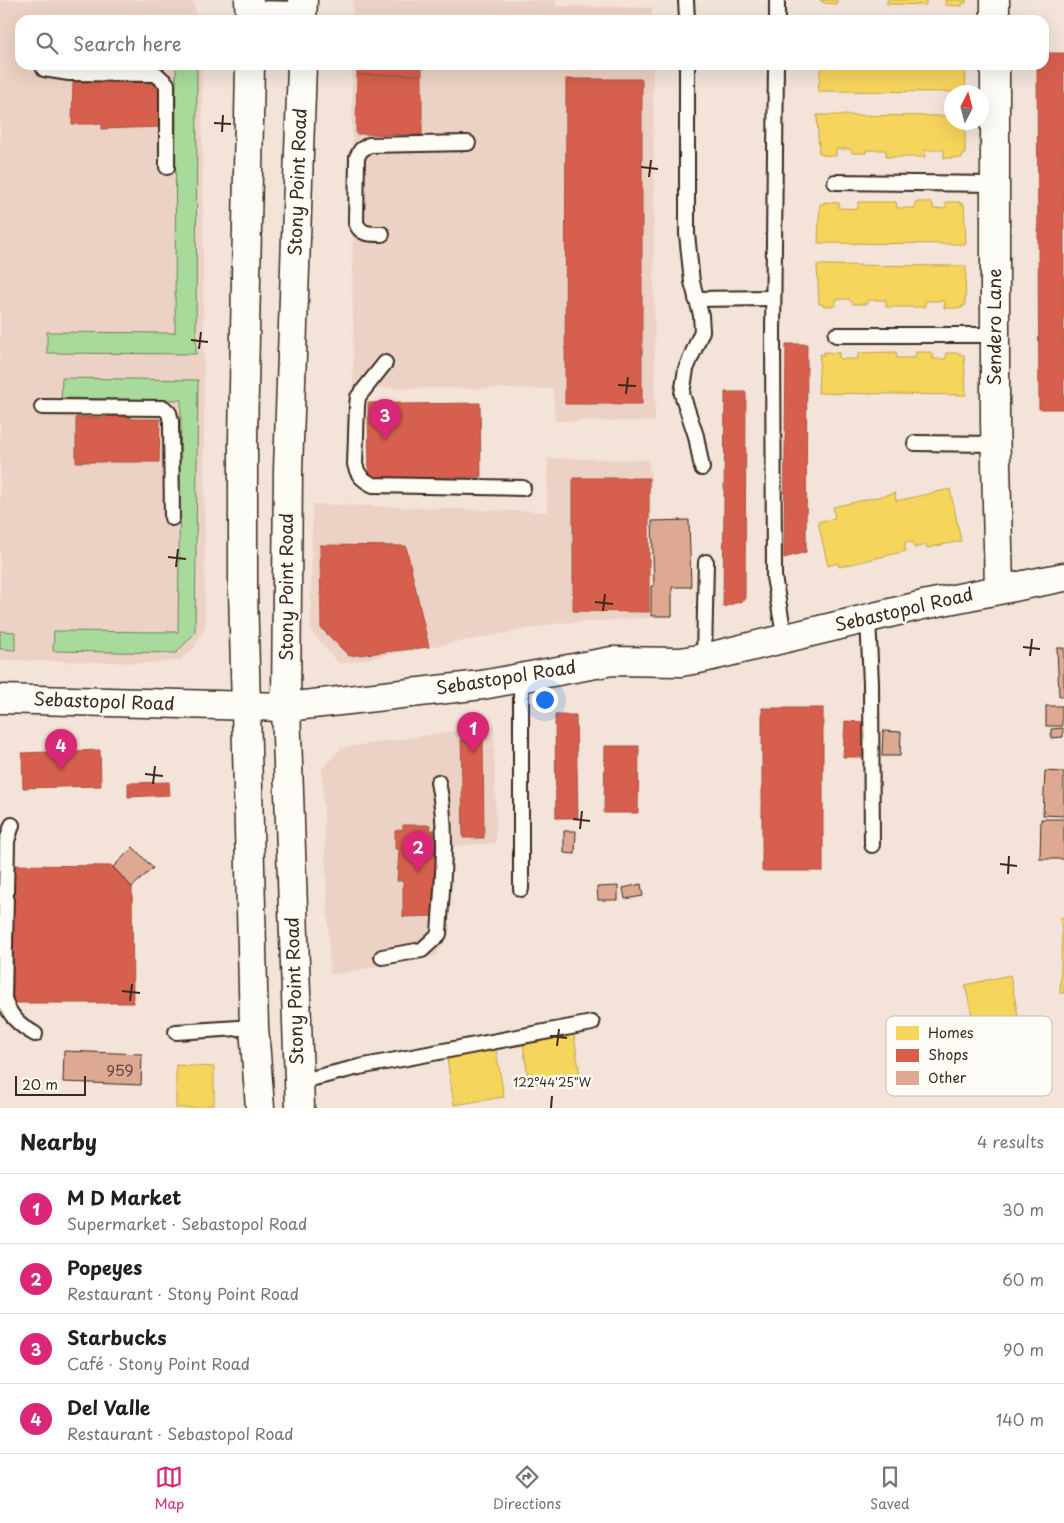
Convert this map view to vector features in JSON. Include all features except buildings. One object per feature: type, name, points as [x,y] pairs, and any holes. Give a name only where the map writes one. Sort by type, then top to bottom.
[{"type":"main road","points":[[995,0],[995,15]]},
{"type":"main road","points":[[250,70],[243,441],[243,590],[254,1027],[260,1108]]},
{"type":"main road","name":"Stony Point Road","points":[[299,1095],[286,707],[288,470],[302,70]]},
{"type":"main road","name":"Sendero Lane","points":[[995,70],[995,444],[999,589]]},
{"type":"main road","name":"Sebastopol Road","points":[[0,699],[286,707],[482,685],[612,661],[680,662],[704,658],[785,640],[868,617],[1064,577]]},
{"type":"main road","points":[[254,1027],[268,1032],[284,1050],[291,1108]]},
{"type":"lane","points":[[686,0],[686,15]]},
{"type":"lane","points":[[777,0],[777,15]]},
{"type":"lane","points":[[249,9],[303,10]]},
{"type":"lane","points":[[49,70],[69,74],[156,74],[163,78],[168,84],[167,167]]},
{"type":"lane","points":[[687,70],[687,234],[702,331],[686,369],[682,394],[696,436],[702,468]]},
{"type":"lane","points":[[776,70],[773,298],[774,577],[785,640]]},
{"type":"lane","points":[[382,234],[366,234],[359,230],[356,223],[357,157],[361,150],[369,144],[468,143]]},
{"type":"lane","points":[[835,182],[995,184]]},
{"type":"lane","points":[[696,299],[773,298]]},
{"type":"lane","points":[[836,335],[995,335]]},
{"type":"lane","points":[[385,363],[358,397],[355,464],[356,472],[364,480],[373,485],[523,488]]},
{"type":"lane","points":[[42,408],[164,408],[169,413],[171,421],[172,518]]},
{"type":"lane","points":[[915,443],[995,444]]},
{"type":"lane","points":[[704,658],[706,562]]},
{"type":"lane","points":[[868,617],[871,684],[872,844]]},
{"type":"lane","points":[[520,678],[521,889]]},
{"type":"lane","points":[[382,957],[422,950],[438,934],[445,831],[444,807],[438,782]]},
{"type":"lane","points":[[12,825],[7,841],[4,998],[7,1008],[18,1025],[35,1034]]},
{"type":"lane","points":[[299,1095],[359,1067],[592,1023]]},
{"type":"lane","points":[[176,1032],[254,1027]]},
{"type":"shaded area","points":[[0,0],[193,0],[196,15],[15,15],[15,70],[202,70],[205,627],[194,648],[179,661],[152,663],[0,660]]},
{"type":"shaded area","points":[[353,0],[556,0],[556,6],[652,8],[652,15],[352,15]]},
{"type":"shaded area","points":[[352,70],[653,70],[655,421],[555,421],[553,389],[353,388]]},
{"type":"shaded area","points":[[548,458],[648,460],[651,476],[650,618],[560,623],[339,664],[311,631],[312,504],[547,512]]},
{"type":"shaded area","points":[[494,725],[496,843],[453,846],[447,938],[436,956],[330,975],[322,769],[341,748]]},
{"type":"green space","points":[[176,70],[197,70],[196,354],[47,353],[47,332],[175,333]]},
{"type":"green space","points":[[62,378],[198,380],[195,633],[176,653],[53,651],[54,631],[178,632],[181,400],[61,398]]},
{"type":"green space","points":[[0,631],[15,632],[15,650],[0,649]]},
{"type":"place","name":"Starbucks","points":[[385,440]]},
{"type":"place","name":"M D Market","points":[[473,753]]},
{"type":"place","name":"Del Valle","points":[[61,770]]},
{"type":"place","name":"Popeyes","points":[[418,872]]}]
